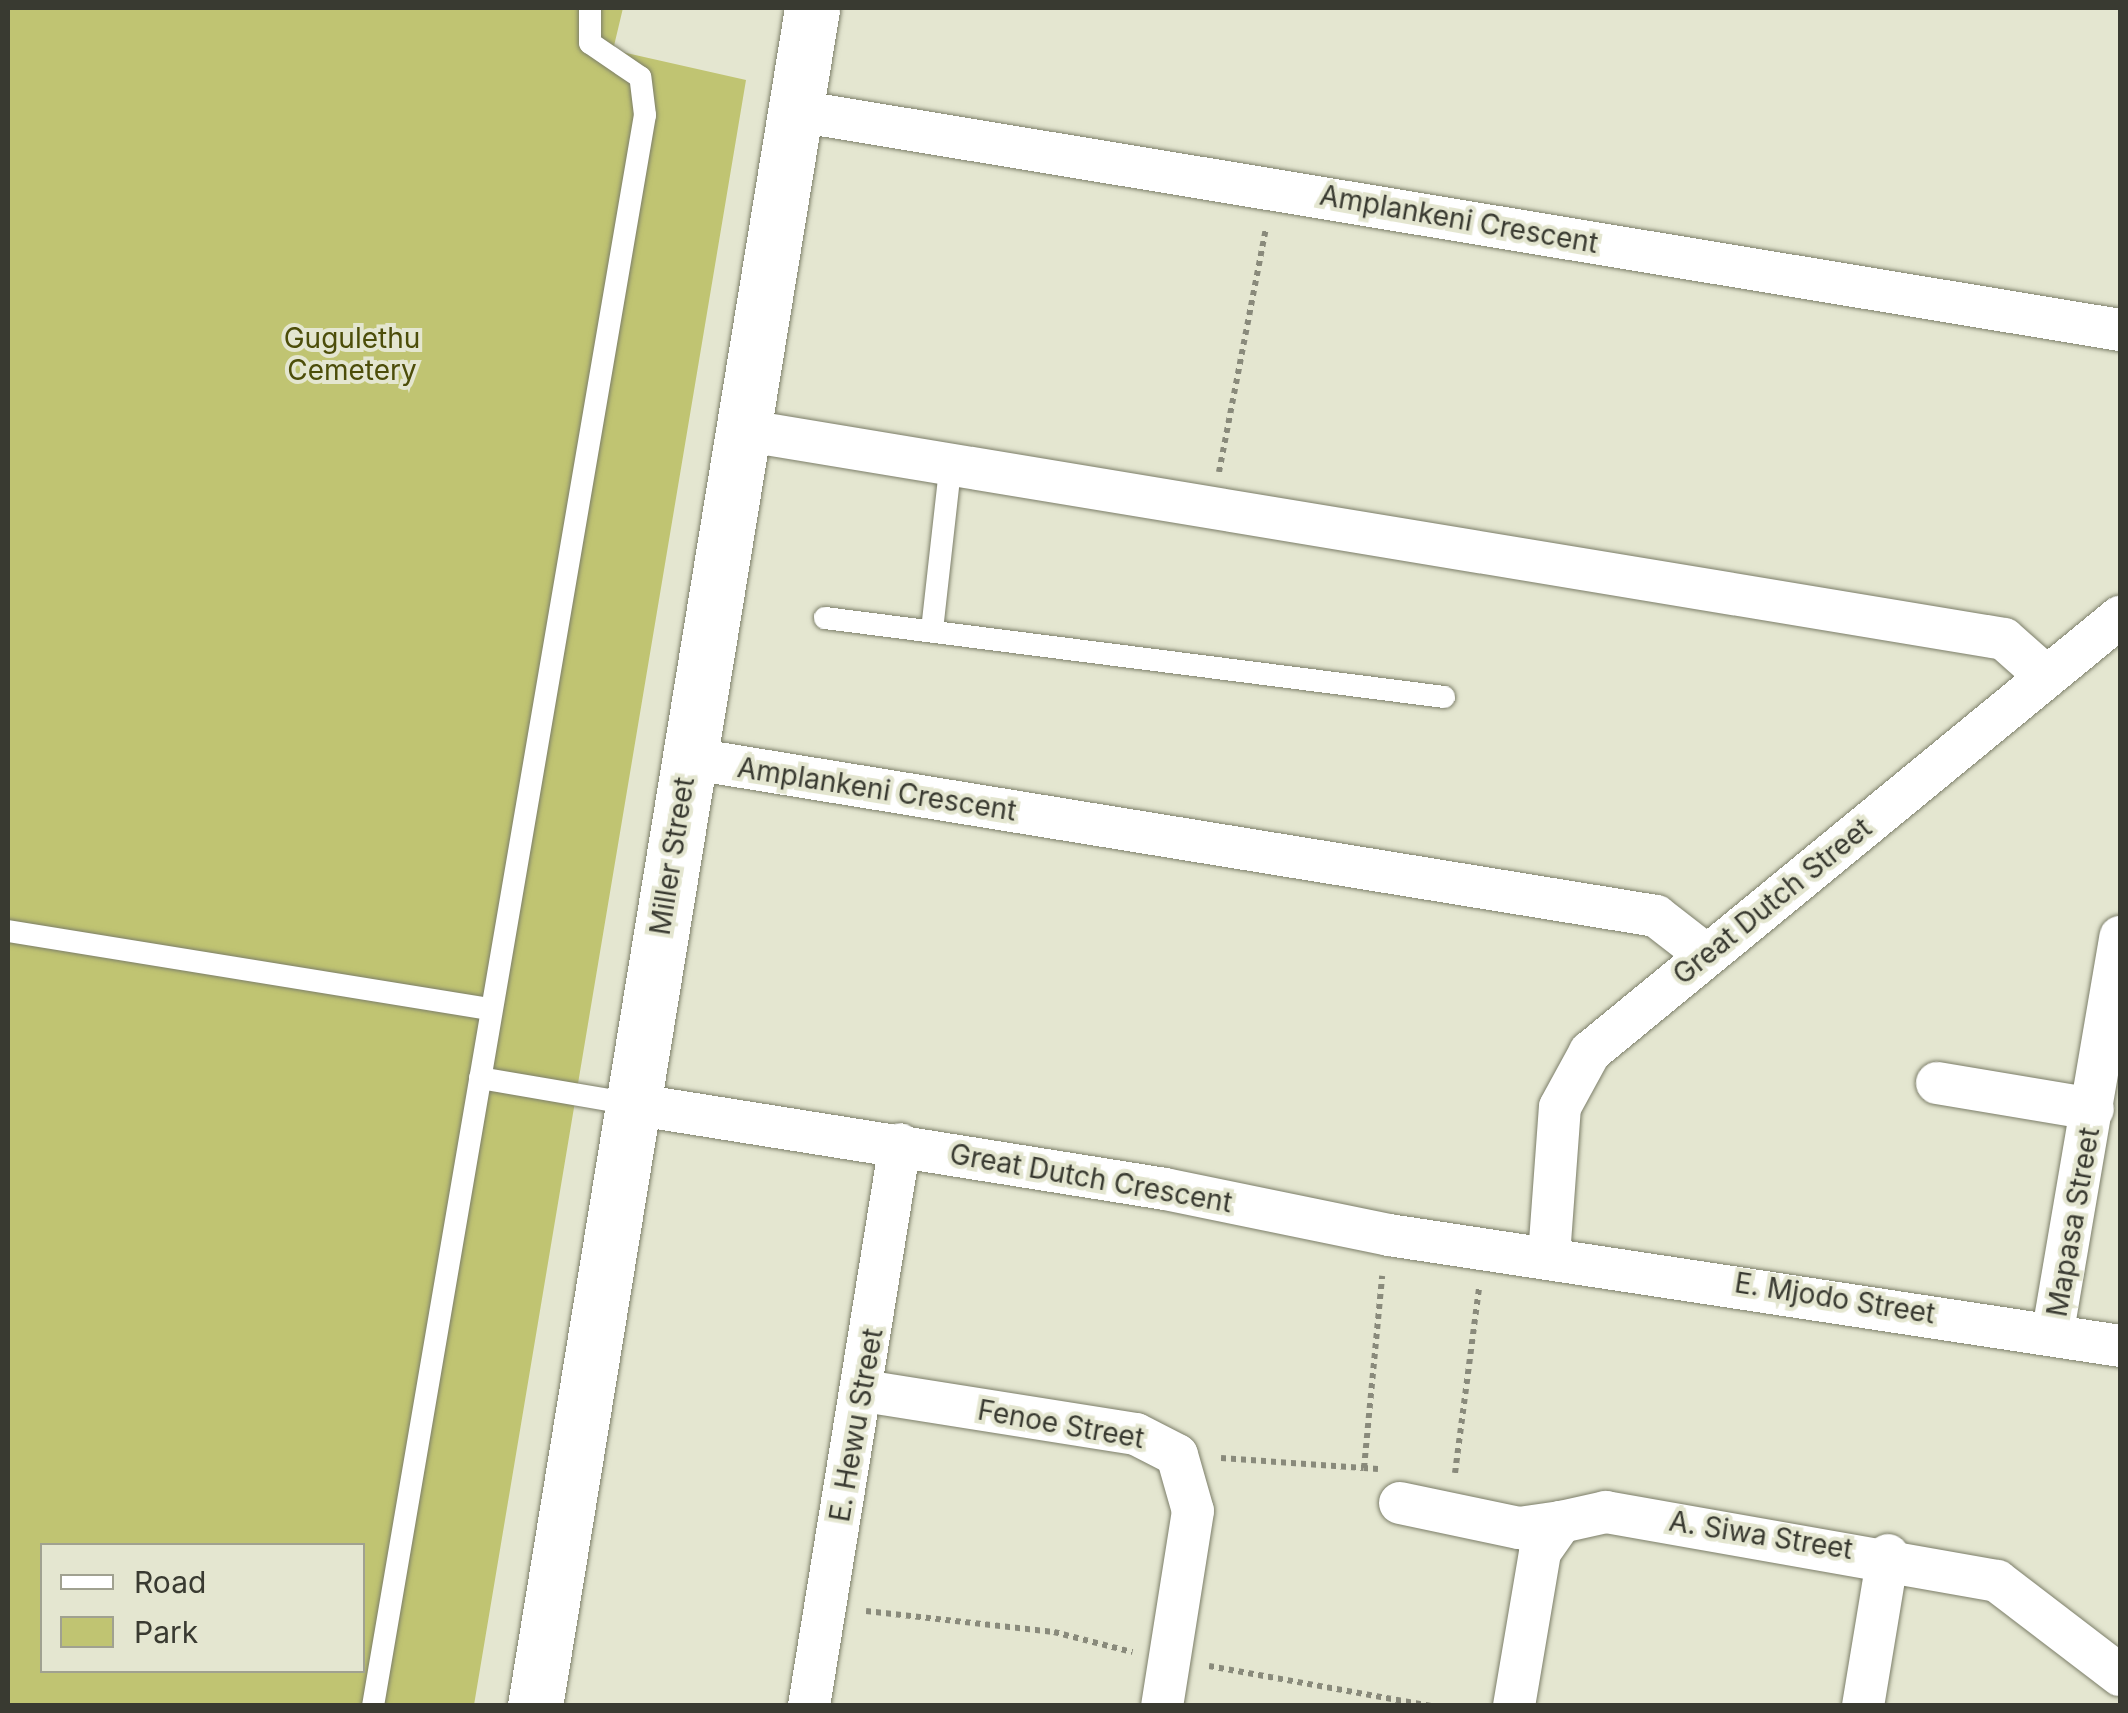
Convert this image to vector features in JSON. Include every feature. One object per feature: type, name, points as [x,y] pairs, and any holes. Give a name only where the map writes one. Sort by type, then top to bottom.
[{"type":"street","name":"Miller Street","points":[[534,1706],[812,8]]},
{"type":"street","name":"Amplankeni Crescent","points":[[796,111],[2120,330]]},
{"type":"street","points":[[742,430],[950,469],[1982,635],[2016,645],[2047,677]]},
{"type":"street","name":"Great Dutch Street","points":[[1549,1256],[1567,1086],[1590,1052],[2120,617]]},
{"type":"street","name":"Amplankeni Crescent","points":[[688,758],[1656,916],[1705,954]]},
{"type":"street","name":"Mapasa Street","points":[[2054,1331],[2120,936]]},
{"type":"street","points":[[1938,1083],[2092,1109]]},
{"type":"street","name":"Great Dutch Crescent","points":[[632,1104],[900,1144],[1390,1235],[1549,1256]]},
{"type":"street","name":"E. Hewu Street","points":[[809,1706],[864,1391],[900,1144]]},
{"type":"street","name":"E. Mjodo Street","points":[[1549,1256],[2054,1331],[2120,1346]]},
{"type":"street","name":"Fenoe Street","points":[[864,1391],[1136,1434],[1165,1445],[1186,1467]]},
{"type":"street","points":[[1162,1706],[1193,1512],[1186,1467]]},
{"type":"street","name":"A. Siwa Street","points":[[1400,1503],[1519,1528],[1622,1512],[1888,1556],[1997,1581],[2120,1675]]},
{"type":"street","points":[[1514,1706],[1540,1552],[1561,1522]]},
{"type":"street","points":[[1862,1706],[1888,1556]]},
{"type":"lane","points":[[373,1706],[480,1078],[487,1009],[646,104],[640,76],[590,43],[590,8]]},
{"type":"lane","points":[[932,630],[950,469]]},
{"type":"lane","points":[[825,618],[1444,697]]},
{"type":"lane","points":[[8,931],[487,1009]]},
{"type":"lane","points":[[480,1078],[632,1104]]},
{"type":"path","points":[[1214,488],[1250,344],[1269,211]]},
{"type":"path","points":[[1364,1468],[1390,1235]]},
{"type":"path","points":[[1451,1514],[1484,1248]]},
{"type":"path","points":[[1186,1467],[1216,1458],[1401,1471],[1400,1503]]},
{"type":"path","points":[[825,1602],[986,1630],[1021,1627],[1170,1659],[1432,1706]]},
{"type":"green space","name":"Gugulethu Cemetery","points":[[8,8],[623,8],[613,50],[746,80],[474,1705],[8,1706]]}]
